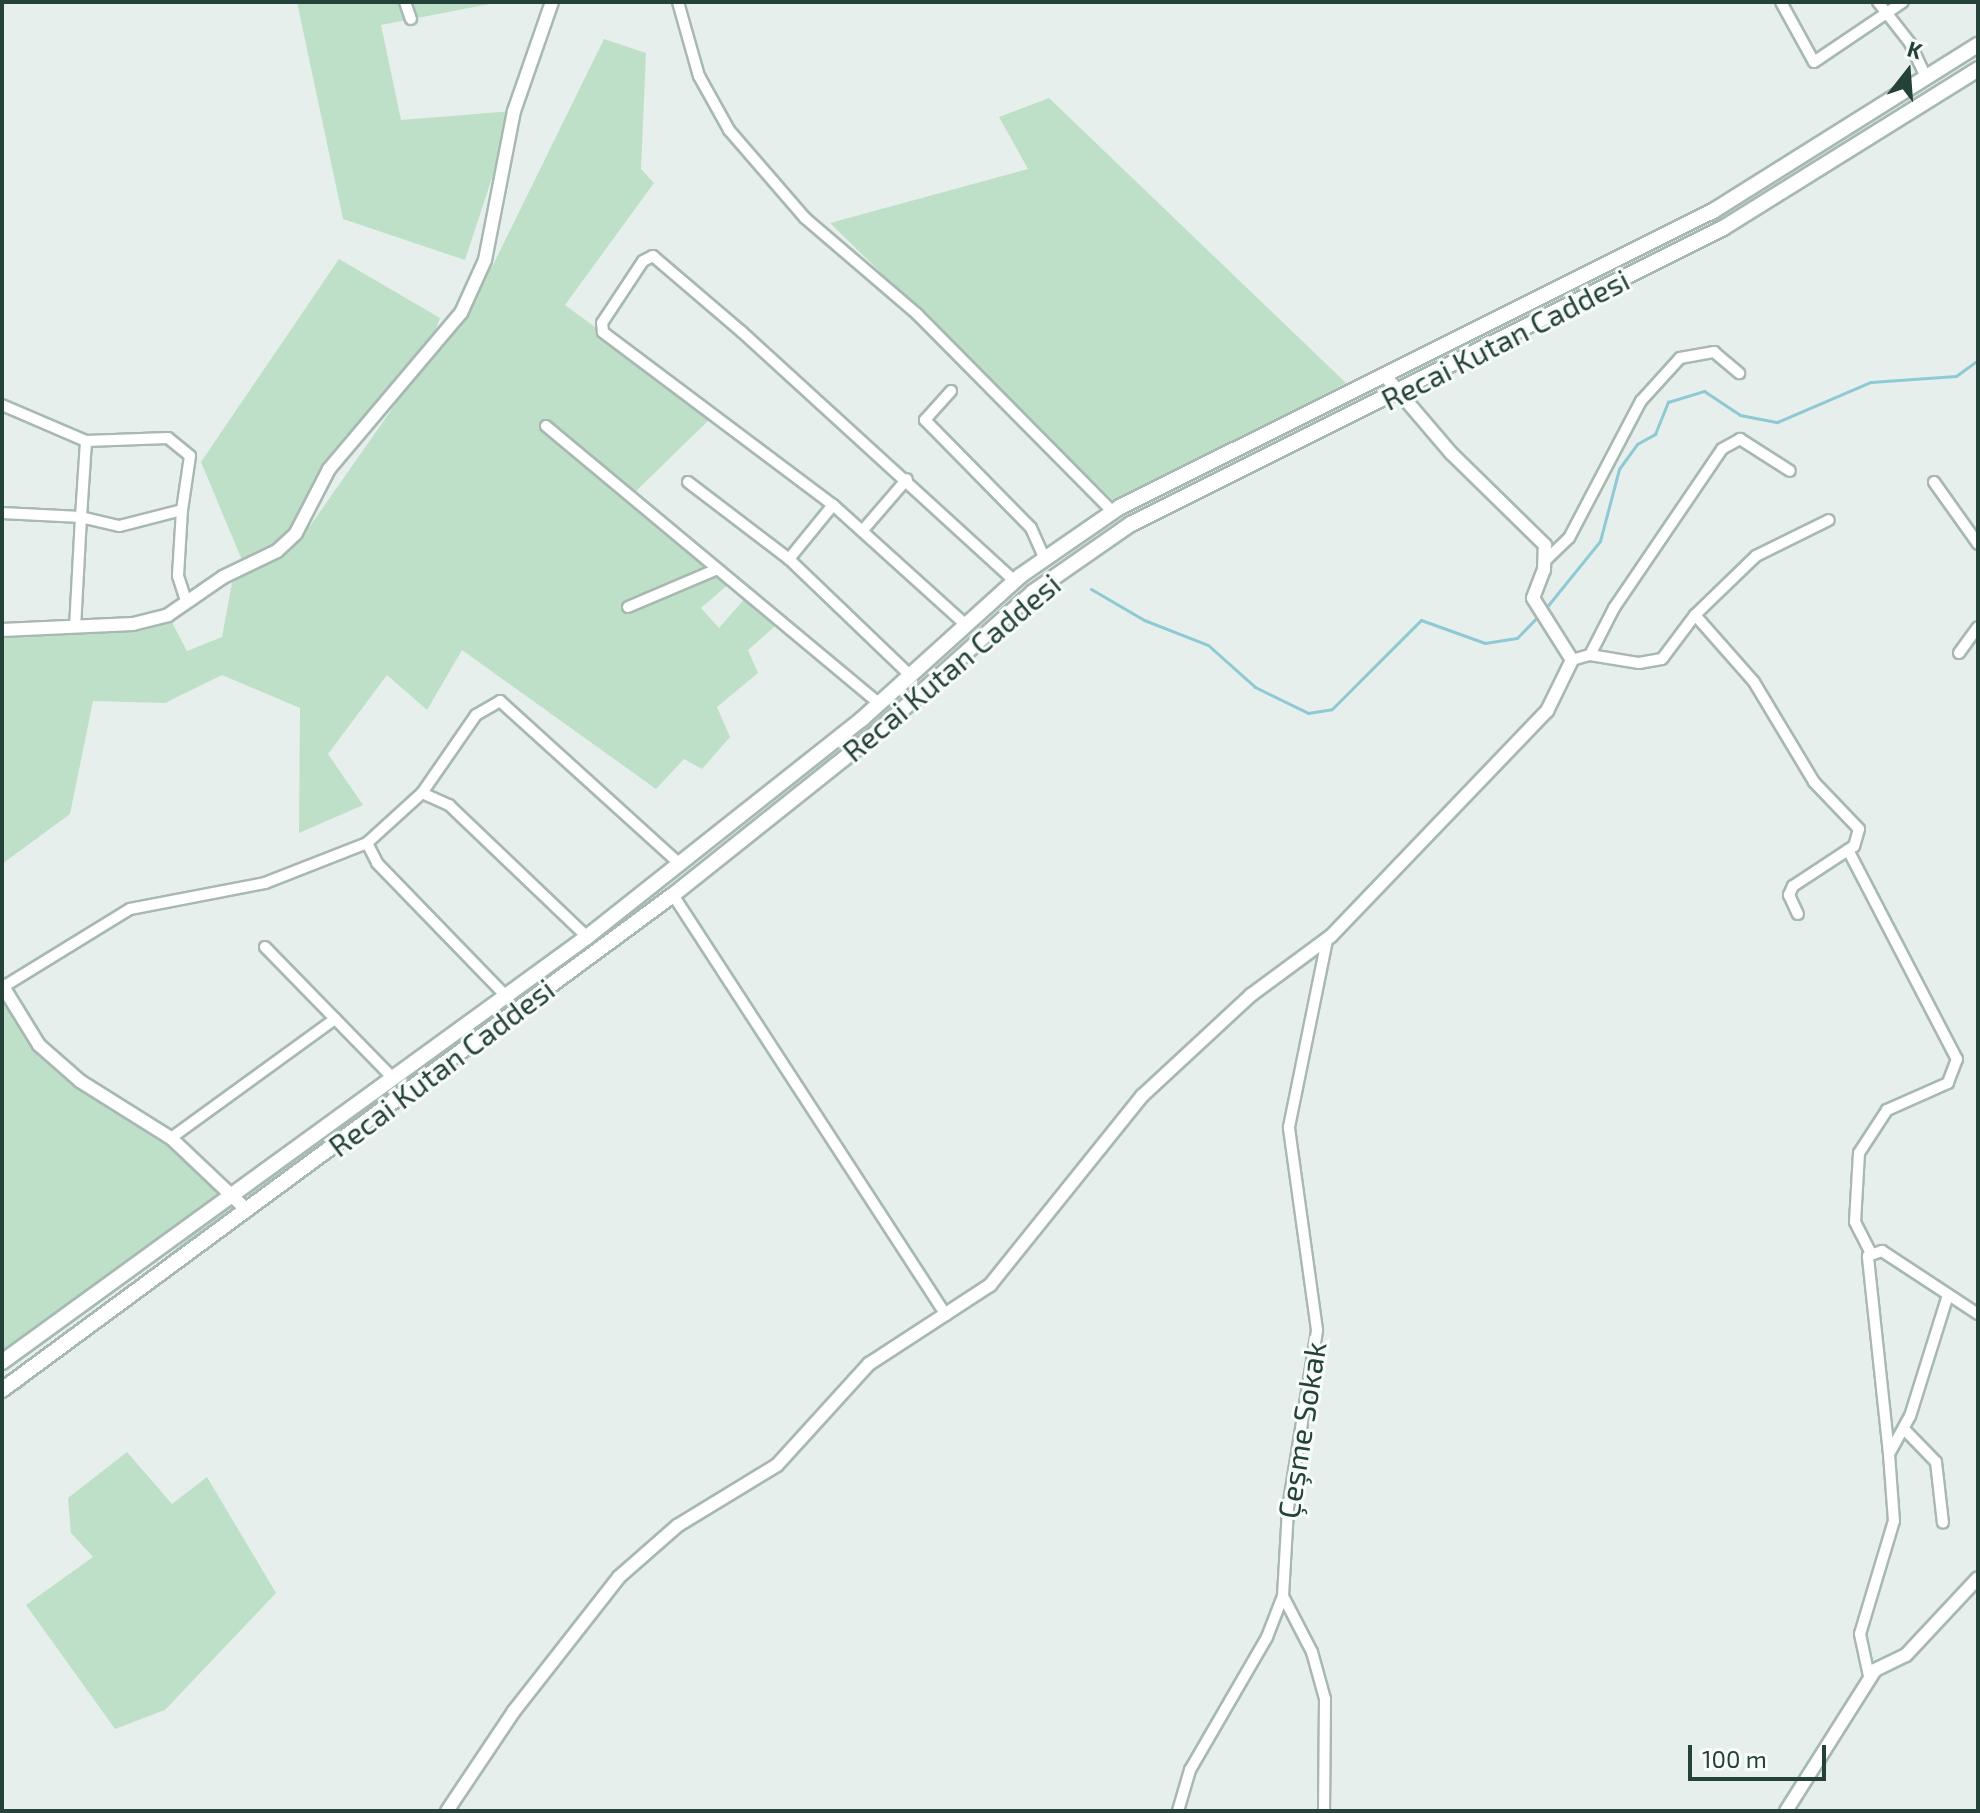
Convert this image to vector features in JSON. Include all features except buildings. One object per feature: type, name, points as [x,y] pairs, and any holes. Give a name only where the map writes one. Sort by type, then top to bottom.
[{"type":"main road","name":"Recai Kutan Caddesi","points":[[2,1362],[587,937],[681,865],[879,703],[1015,581],[1113,512],[1713,211],[1978,45]]},
{"type":"main road","name":"Recai Kutan Caddesi","points":[[2,1390],[673,895],[875,734],[1033,592],[1131,524],[1400,393],[1723,228],[1978,69]]},
{"type":"street","points":[[405,2],[411,19]]},
{"type":"street","points":[[2,630],[133,624],[187,603],[277,551],[296,533],[336,459],[415,374],[461,313],[485,260],[514,111],[552,2]]},
{"type":"street","points":[[678,2],[699,76],[729,130],[825,238],[917,314],[1113,512]]},
{"type":"street","points":[[1781,2],[1814,62],[1903,2]]},
{"type":"street","points":[[1878,2],[1910,43],[1926,78]]},
{"type":"street","points":[[966,625],[833,505],[603,332],[602,323],[643,261],[653,256],[907,479],[1015,581]]},
{"type":"street","points":[[1546,560],[1569,538],[1641,401],[1680,358],[1714,352],[1739,373]]},
{"type":"street","points":[[1386,377],[1451,453],[1537,534],[1546,560],[1535,607],[1572,660]]},
{"type":"street","points":[[951,391],[925,420],[1031,528],[1045,559]]},
{"type":"street","points":[[2,405],[86,441],[145,443],[168,438],[190,456],[182,510],[178,576],[187,603]]},
{"type":"street","points":[[546,426],[715,570],[879,703]]},
{"type":"street","points":[[1590,655],[1614,608],[1722,449],[1740,439],[1790,471]]},
{"type":"street","points":[[75,627],[86,441]]},
{"type":"street","points":[[863,530],[907,479]]},
{"type":"street","points":[[688,482],[789,559],[910,675]]},
{"type":"street","points":[[1934,482],[1978,544]]},
{"type":"street","points":[[789,559],[833,505]]},
{"type":"street","points":[[2,513],[81,517],[119,526],[182,510]]},
{"type":"street","points":[[447,1811],[514,1711],[619,1577],[677,1526],[777,1465],[848,1381],[1005,1271],[1142,1096],[1251,995],[1331,936],[1456,800],[1541,719],[1572,660],[1590,655],[1639,663],[1662,659],[1695,615],[1768,546],[1829,520]]},
{"type":"street","points":[[628,607],[715,570]]},
{"type":"street","points":[[1695,615],[1761,691],[1814,782],[1859,829],[1860,840],[1793,886],[1789,895],[1798,914]]},
{"type":"street","points":[[1959,653],[1978,627]]},
{"type":"street","points":[[247,1210],[234,1193],[171,1138],[80,1081],[39,1045],[3,986],[130,909],[265,883],[367,843],[422,793],[476,715],[500,701],[681,865]]},
{"type":"street","points":[[422,793],[449,805],[587,937]]},
{"type":"street","points":[[367,843],[377,863],[505,995]]},
{"type":"street","points":[[1848,850],[1957,1059],[1948,1083],[1887,1110],[1859,1153],[1855,1222],[1871,1253],[1867,1266],[1894,1521],[1860,1634],[1869,1676]]},
{"type":"street","points":[[673,895],[946,1315]]},
{"type":"street","name":"Çeşme Sokak","points":[[1178,1811],[1190,1770],[1267,1637],[1283,1596],[1288,1508],[1317,1330],[1289,1127],[1322,948],[1331,936]]},
{"type":"street","points":[[265,947],[392,1077]]},
{"type":"street","points":[[171,1138],[335,1019]]},
{"type":"street","points":[[1871,1253],[1882,1251],[1978,1314]]},
{"type":"street","points":[[1889,1454],[1904,1429],[1948,1295]]},
{"type":"street","points":[[1904,1429],[1936,1462],[1943,1523]]},
{"type":"street","points":[[1786,1811],[1869,1676],[1906,1655],[1978,1578]]},
{"type":"street","points":[[1283,1596],[1312,1652],[1325,1699],[1324,1811]]},
{"type":"green space","points":[[297,2],[500,2],[381,25],[401,120],[514,111],[465,260],[343,219]]},
{"type":"green space","points":[[604,39],[646,53],[641,169],[654,183],[565,305],[714,415],[631,496],[731,582],[701,608],[719,628],[748,595],[781,621],[748,650],[758,673],[717,707],[730,737],[702,769],[684,759],[656,789],[462,650],[427,710],[387,675],[328,754],[363,805],[299,833],[300,708],[222,675],[165,703],[93,701],[70,814],[2,864],[2,630],[168,615],[187,651],[222,637],[234,572],[244,565],[201,462],[339,259],[440,318],[423,364],[336,459],[286,541],[310,526],[493,265]]},
{"type":"green space","points":[[1049,98],[1346,383],[1118,505],[830,223],[1028,169],[999,117]]},
{"type":"green space","points":[[667,886],[251,1198],[245,1192],[646,897]]},
{"type":"green space","points":[[2,980],[60,1060],[234,1193],[2,1363]]},
{"type":"green space","points":[[228,1205],[233,1211],[19,1391],[14,1385]]},
{"type":"green space","points":[[127,1452],[172,1504],[207,1477],[276,1593],[165,1710],[115,1729],[26,1605],[93,1557],[71,1533],[68,1498]]},
{"type":"waterway","points":[[1545,609],[1600,541],[1619,469],[1637,444],[1655,434],[1668,402],[1704,391],[1740,415],[1777,422],[1871,382],[1956,376],[1978,360]]},
{"type":"waterway","points":[[1091,589],[1144,620],[1208,645],[1255,687],[1308,713],[1332,709],[1421,620],[1485,643],[1517,638],[1539,615]]},
{"type":"waterway","points":[[1978,1746],[1978,1760]]}]
